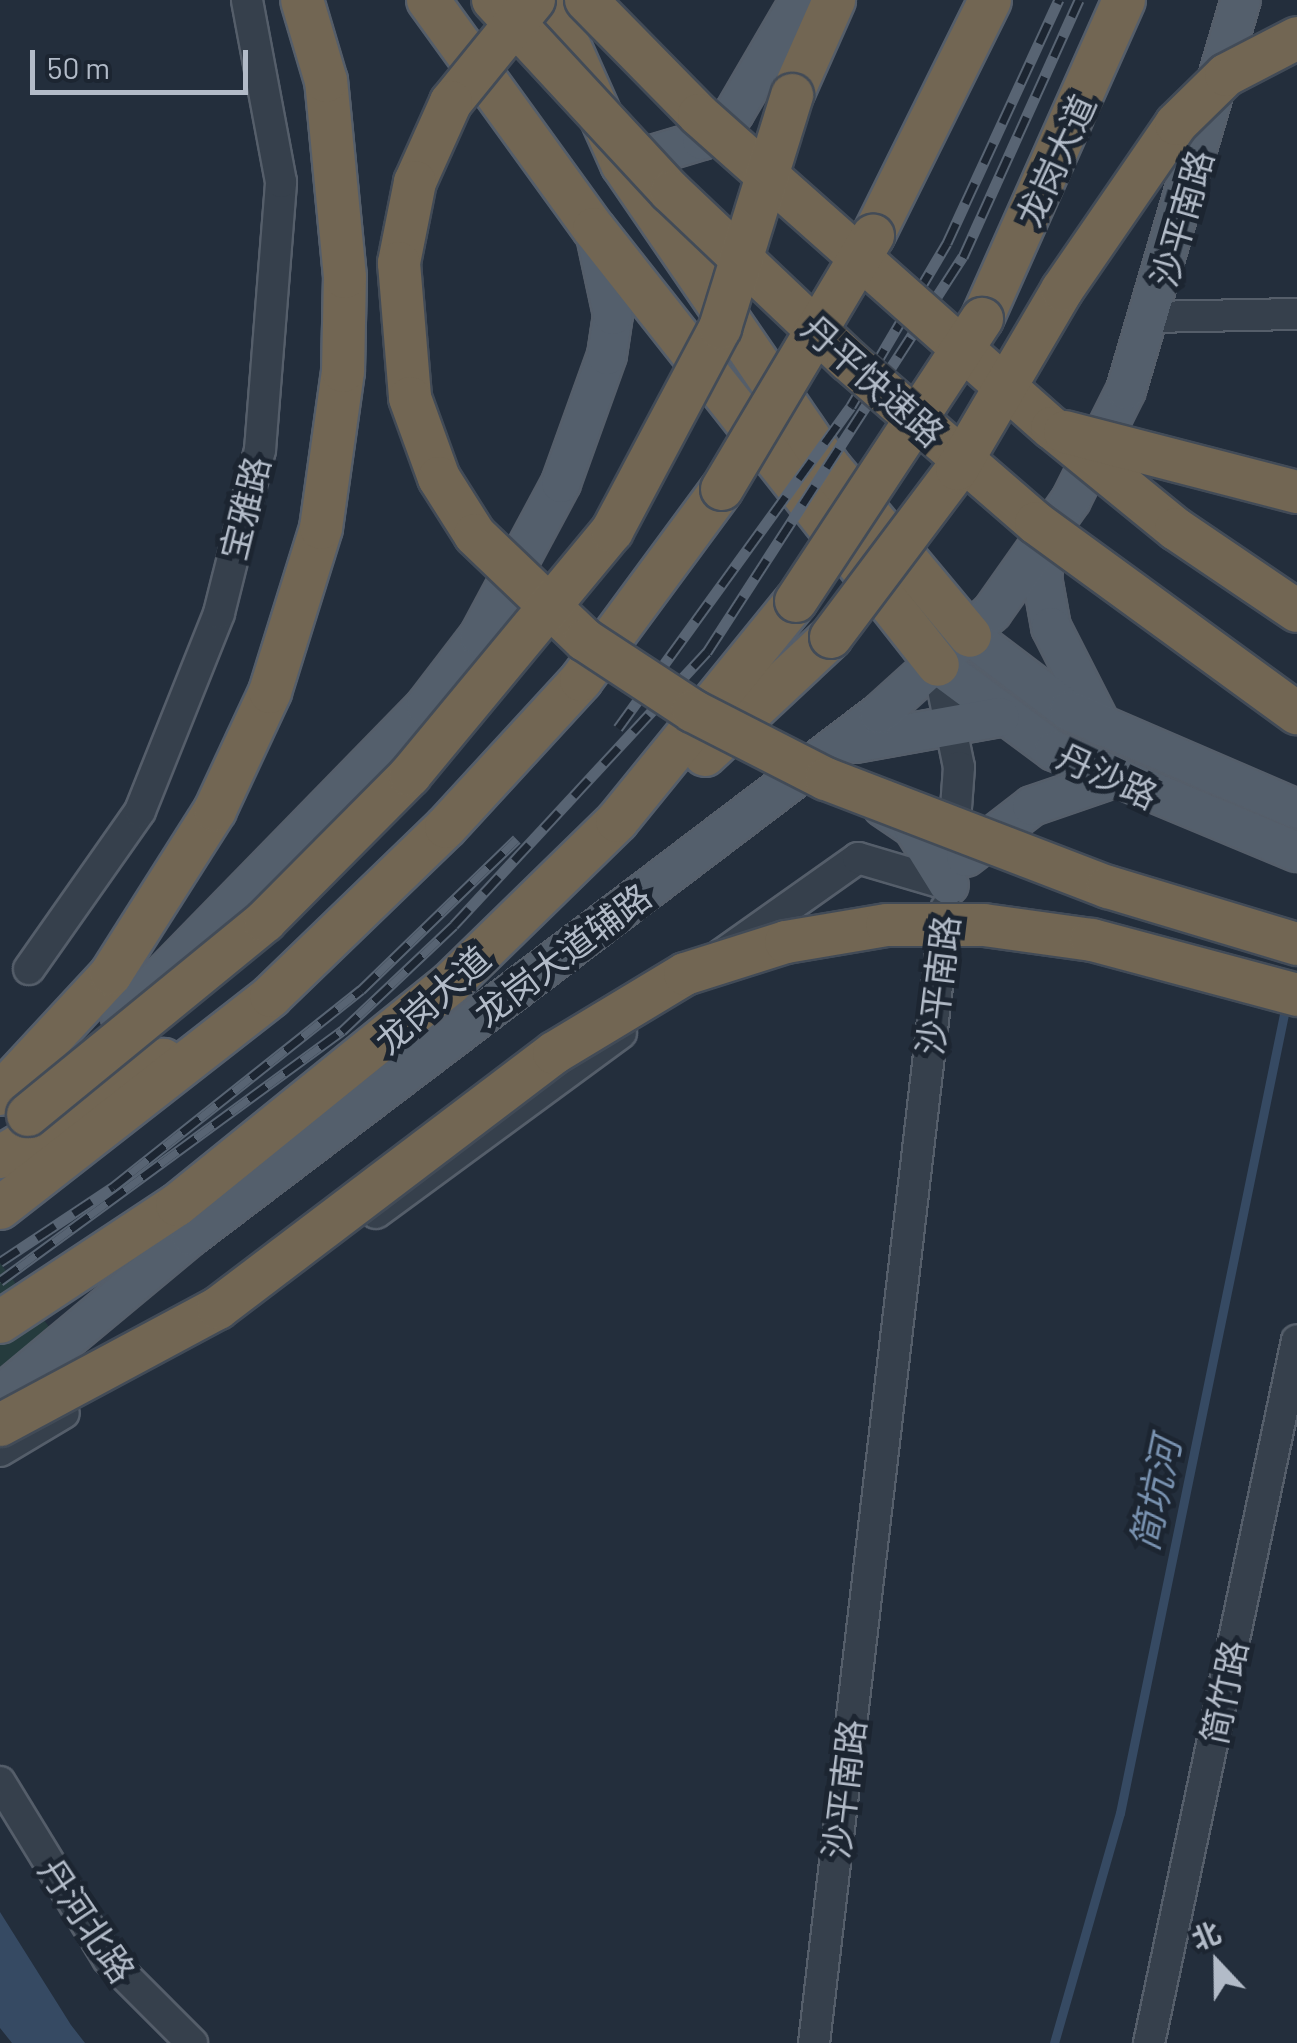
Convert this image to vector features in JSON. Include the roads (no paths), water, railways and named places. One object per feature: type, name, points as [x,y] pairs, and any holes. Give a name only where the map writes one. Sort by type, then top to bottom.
[{"type":"highway","points":[[9,1114],[110,974],[215,810],[270,692],[322,528],[342,391],[345,277],[326,81],[302,0]]},
{"type":"highway","points":[[428,0],[594,229],[938,665]]},
{"type":"highway","name":"丹平快速路","points":[[493,0],[671,192],[848,360],[1036,522],[1297,713]]},
{"type":"highway","points":[[534,0],[451,102],[415,182],[400,263],[410,398],[439,478],[475,535],[584,640],[826,779],[1072,874],[1297,944]]},
{"type":"highway","points":[[549,0],[622,164],[927,592],[970,636]]},
{"type":"highway","points":[[586,0],[699,115],[1052,428],[1176,529],[1297,611]]},
{"type":"highway","points":[[9,1114],[265,921],[410,775],[612,531],[720,328],[808,47],[834,0]]},
{"type":"highway","points":[[0,1208],[270,996],[581,680],[722,489],[873,236],[990,0]]},
{"type":"highway","name":"龙岗大道","points":[[0,1322],[54,1288],[370,1056],[617,821],[796,601],[982,320],[1124,0]]},
{"type":"highway","points":[[617,821],[705,755],[830,637],[957,469],[1062,290],[1176,124],[1226,75],[1297,38]]},
{"type":"highway","points":[[1052,428],[1297,492]]},
{"type":"highway","points":[[0,1424],[218,1308],[554,1053],[685,974],[870,928],[984,925],[1092,940],[1297,995]]},
{"type":"highway","points":[[0,1157],[270,996]]},
{"type":"highway","points":[[0,1338],[54,1288]]},
{"type":"main road","points":[[622,164],[702,140],[734,113],[800,0]]},
{"type":"main road","name":"沙平南路","points":[[938,665],[970,636],[1022,573],[1100,448],[1152,317],[1242,6]]},
{"type":"main road","points":[[9,1114],[426,705],[479,636],[560,483],[607,355],[611,295],[594,229]]},
{"type":"main road","points":[[1049,533],[1042,577],[1051,627],[1103,729]]},
{"type":"main road","points":[[927,592],[962,593],[1022,573]]},
{"type":"main road","name":"丹沙路","points":[[970,636],[1027,685],[1103,729],[1297,809]]},
{"type":"main road","name":"丹沙路","points":[[938,665],[1000,718],[1111,778],[1297,852]]},
{"type":"main road","name":"龙岗大道辅路","points":[[0,1394],[190,1236],[938,665]]},
{"type":"main road","points":[[825,755],[952,720],[1000,718]]},
{"type":"main road","points":[[721,834],[802,798],[863,798],[913,827],[949,885],[994,829],[1111,778]]},
{"type":"street","name":"宝雅路","points":[[29,969],[140,811],[219,613],[260,450],[281,182],[247,0]]},
{"type":"street","points":[[1152,317],[1297,314]]},
{"type":"street","name":"沙平南路","points":[[814,2043],[959,794],[952,720],[938,665]]},
{"type":"street","points":[[0,1451],[269,1290],[834,869],[881,860],[914,882],[949,885]]},
{"type":"street","name":"简竹路","points":[[1149,2043],[1297,1340]]},
{"type":"street","name":"丹河北路","points":[[0,1782],[108,1959],[192,2043]]},
{"type":"water","points":[[0,1912],[85,2043],[12,2043],[0,2028]]},
{"type":"waterway","name":"简坑河","points":[[1054,2043],[1120,1813],[1286,1004]]},
{"type":"railway","points":[[618,728],[851,406],[947,243],[1059,0]]},
{"type":"railway","points":[[0,1281],[342,1031],[454,925],[707,652],[963,257],[1079,0]]},
{"type":"railway","points":[[0,1262],[113,1187],[361,990],[517,839]]}]
